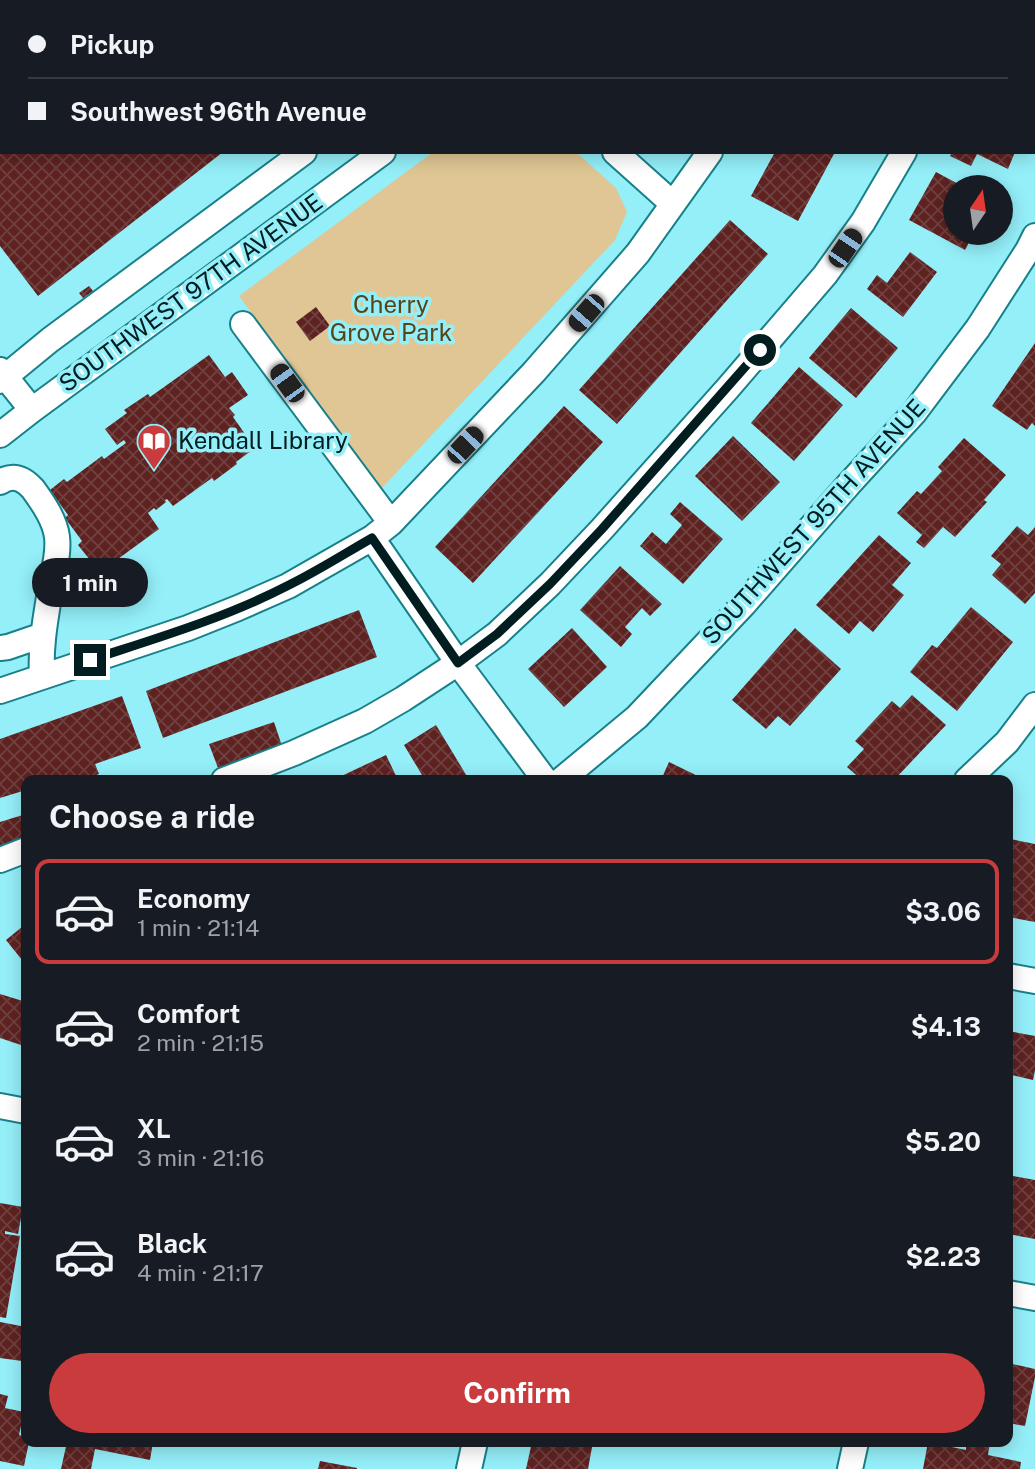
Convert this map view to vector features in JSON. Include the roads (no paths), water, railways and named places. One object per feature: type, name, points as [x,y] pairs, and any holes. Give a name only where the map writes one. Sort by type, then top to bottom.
[{"type":"street","name":"SOUTHWEST 97TH AVENUE","points":[[2,375],[301,154]]},
{"type":"street","name":"SOUTHWEST 97TH AVENUE","points":[[0,435],[380,154]]},
{"type":"street","points":[[617,154],[673,204]]},
{"type":"street","points":[[0,691],[188,628],[239,608],[288,586],[381,531],[534,372],[638,253],[709,154]]},
{"type":"street","points":[[237,775],[365,721],[458,663],[497,634],[550,584],[602,529],[825,275],[874,204],[903,154]]},
{"type":"street","name":"SOUTHWEST 95TH AVENUE","points":[[567,775],[637,717],[744,604],[914,413],[978,328],[1033,247]]},
{"type":"street","points":[[243,324],[381,531],[458,663],[541,775]]},
{"type":"street","points":[[2,375],[32,410]]},
{"type":"street","points":[[0,482],[14,477],[28,484],[45,507],[57,534],[57,555],[40,653],[42,677]]},
{"type":"street","points":[[0,648],[43,635]]},
{"type":"street","points":[[972,775],[1007,742],[1035,705]]},
{"type":"street","points":[[0,860],[21,852]]},
{"type":"street","points":[[1013,977],[1035,981]]},
{"type":"street","points":[[0,1106],[21,1110]]},
{"type":"street","points":[[1013,1294],[1035,1298]]},
{"type":"street","points":[[469,1469],[474,1447]]},
{"type":"street","points":[[850,1469],[855,1447]]},
{"type":"place","name":"Kendall Library","points":[[154,471]]},
{"type":"park label","name":"Cherry Grove Park","points":[[391,319]]}]
